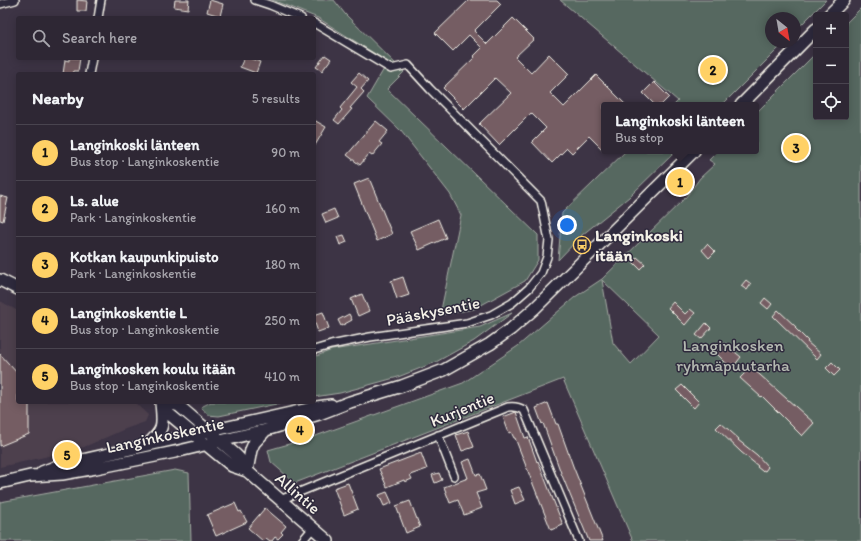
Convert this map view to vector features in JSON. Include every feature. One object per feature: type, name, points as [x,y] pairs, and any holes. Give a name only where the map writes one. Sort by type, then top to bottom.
[{"type":"street","points":[[0,4],[15,0]]},
{"type":"street","points":[[98,16],[101,0]]},
{"type":"street","points":[[255,0],[296,16]]},
{"type":"street","points":[[832,12],[844,0]]},
{"type":"street","name":"Pääskysentie","points":[[316,25],[391,69],[408,65],[541,201],[548,240],[547,257],[541,273],[529,288],[512,303],[491,314],[467,323],[370,337],[316,349]]},
{"type":"street","points":[[744,102],[813,32]]},
{"type":"street","points":[[89,72],[92,60]]},
{"type":"street","name":"Langinkoskentie","points":[[30,476],[62,474],[96,468],[266,430],[319,414],[444,370],[490,344],[511,329],[540,303],[691,154]]},
{"type":"street","points":[[0,280],[16,288]]},
{"type":"street","name":"Langinkoskentie","points":[[0,483],[30,476],[60,465],[317,407],[350,402]]},
{"type":"street","name":"Allintie","points":[[163,404],[166,416],[195,435],[232,466],[247,471]]},
{"type":"street","points":[[147,445],[157,436],[166,416],[182,404]]},
{"type":"street","name":"Allintie","points":[[182,404],[208,432],[239,458],[247,471],[328,541]]},
{"type":"street","name":"Kurjentie","points":[[280,500],[508,407],[518,407],[524,410],[579,541]]},
{"type":"street","points":[[247,471],[251,450],[254,443],[266,430]]},
{"type":"street","points":[[438,435],[454,476]]},
{"type":"street","points":[[302,541],[313,528]]},
{"type":"shaded area","points":[[0,301],[16,310],[16,404],[136,404],[148,415],[145,422],[84,447],[0,467]]},
{"type":"green space","points":[[272,0],[334,0],[345,14],[404,72],[387,89],[538,235],[538,260],[525,281],[474,309],[440,315],[461,215],[450,194],[401,131],[367,98],[388,62],[316,16]]},
{"type":"green space","points":[[560,0],[826,0],[801,25],[801,12],[765,12],[765,48],[779,48],[725,102],[677,102],[678,101]]},
{"type":"green space","name":"Langinkosken ryhmäpuutarha","points":[[861,8],[861,541],[633,541],[563,379],[295,483],[271,462],[268,450],[310,438],[463,383],[518,346],[575,297],[602,279],[686,197],[700,178],[715,164],[709,160],[715,154],[759,154],[759,110],[813,56],[813,120],[849,120],[849,20]],"holes":[[[602,280],[659,335],[631,364],[613,343]]]},
{"type":"green space","points":[[623,154],[673,154],[629,197],[582,235],[558,260],[562,213]]},
{"type":"green space","points":[[512,313],[474,341],[436,362],[398,377],[340,393],[316,397],[316,356],[332,350],[480,327]]},
{"type":"green space","points":[[207,404],[276,404],[219,416],[208,415],[201,407]]},
{"type":"green space","points":[[175,470],[189,473],[191,541],[0,541],[0,502]]},
{"type":"building","points":[[77,0],[87,1],[86,11],[77,11]]},
{"type":"building","points":[[175,0],[189,0],[188,9],[174,7]]},
{"type":"building","points":[[210,0],[223,4],[220,16],[207,12]]},
{"type":"building","points":[[469,0],[497,0],[501,4],[474,31],[487,44],[513,18],[534,39],[515,57],[531,73],[549,54],[569,74],[550,93],[564,107],[596,75],[623,102],[601,102],[601,148],[589,136],[572,153],[567,148],[552,163],[532,142],[546,128],[531,113],[499,145],[479,124],[511,93],[495,78],[464,109],[443,88],[475,57],[474,56],[482,48],[469,35],[453,51],[435,33]]},
{"type":"building","points":[[325,55],[331,59],[322,71],[316,67]]},
{"type":"building","points":[[65,60],[80,60],[78,71],[63,72]]},
{"type":"building","points":[[243,60],[254,60],[260,62],[256,72],[240,67]]},
{"type":"building","points":[[359,73],[368,81],[361,89],[364,92],[339,124],[334,120],[342,110],[340,108],[357,87],[351,82]]},
{"type":"building","points":[[654,82],[669,97],[664,102],[652,102],[643,93]]},
{"type":"building","points":[[316,121],[326,127],[316,144]]},
{"type":"building","points":[[376,121],[388,131],[379,142],[382,144],[372,156],[369,154],[360,165],[347,155]]},
{"type":"building","points":[[369,178],[392,234],[377,241],[354,184]]},
{"type":"building","points":[[0,196],[8,198],[3,221],[0,220]]},
{"type":"building","points":[[334,209],[338,218],[326,223],[322,214]]},
{"type":"building","points":[[438,219],[446,238],[419,250],[410,231]]},
{"type":"building","points":[[344,235],[347,242],[340,245],[337,237]]},
{"type":"building","points":[[707,244],[715,252],[709,258],[702,250]]},
{"type":"building","points":[[637,257],[645,264],[640,269],[633,262]]},
{"type":"building","points":[[403,277],[409,295],[397,299],[391,281]]},
{"type":"building","points":[[746,280],[751,284],[747,290],[741,286]]},
{"type":"building","points":[[362,294],[369,311],[358,316],[351,299]]},
{"type":"building","points":[[765,298],[772,304],[768,309],[761,303]]},
{"type":"building","points":[[673,302],[685,314],[690,309],[695,313],[685,325],[668,308]]},
{"type":"building","points":[[778,310],[796,327],[795,328],[808,341],[807,342],[821,354],[817,359],[773,316]]},
{"type":"building","points":[[323,312],[329,328],[318,332],[316,326],[316,314]]},
{"type":"building","points":[[349,314],[352,320],[341,326],[338,320]]},
{"type":"building","points":[[706,323],[711,328],[701,339],[696,335]]},
{"type":"building","points":[[724,343],[741,357],[730,371],[725,366],[727,364],[715,352]]},
{"type":"building","points":[[0,354],[16,372],[16,404],[29,404],[29,434],[0,446]]},
{"type":"building","points":[[832,362],[840,370],[834,376],[826,368]]},
{"type":"building","points":[[751,367],[814,423],[802,436],[762,396],[761,397],[740,378]]},
{"type":"building","points":[[682,385],[699,402],[694,408],[676,390]]},
{"type":"building","points":[[548,403],[556,424],[558,424],[603,541],[589,541],[561,473],[536,408]]},
{"type":"building","points":[[516,412],[525,438],[528,437],[563,525],[551,530],[515,438],[511,432],[509,433],[503,417]]},
{"type":"building","points":[[721,423],[739,439],[738,440],[757,455],[768,467],[765,471],[762,471],[757,467],[758,466],[716,428]]},
{"type":"building","points":[[468,431],[474,447],[462,451],[456,435]]},
{"type":"building","points":[[421,453],[427,469],[410,475],[412,479],[405,482],[404,480],[387,487],[379,469]]},
{"type":"building","points":[[470,459],[476,475],[480,474],[486,490],[476,493],[482,508],[464,515],[458,500],[450,503],[444,487],[468,478],[462,462]]},
{"type":"building","points":[[439,473],[442,480],[435,483],[432,475]]},
{"type":"building","points":[[348,483],[358,509],[344,515],[334,488]]},
{"type":"building","points":[[519,487],[525,500],[515,504],[510,490]]},
{"type":"building","points":[[387,492],[392,503],[384,506],[379,495]]},
{"type":"building","points":[[410,501],[420,527],[406,533],[396,506]]},
{"type":"building","points":[[235,503],[239,512],[241,511],[247,522],[216,536],[207,515]]},
{"type":"building","points":[[265,508],[286,526],[281,532],[283,534],[278,539],[275,537],[272,541],[266,538],[263,541],[248,528]]},
{"type":"place","name":"Ls. alue","points":[[713,70]]},
{"type":"place","name":"Kotkan kaupunkipuisto","points":[[796,148]]},
{"type":"place","name":"Langinkoski länteen","points":[[680,182]]},
{"type":"place","name":"Langinkoski itään","points":[[582,245]]},
{"type":"place","name":"Langinkoskentie L","points":[[300,430]]},
{"type":"place","name":"Langinkosken koulu itään","points":[[67,455]]}]
